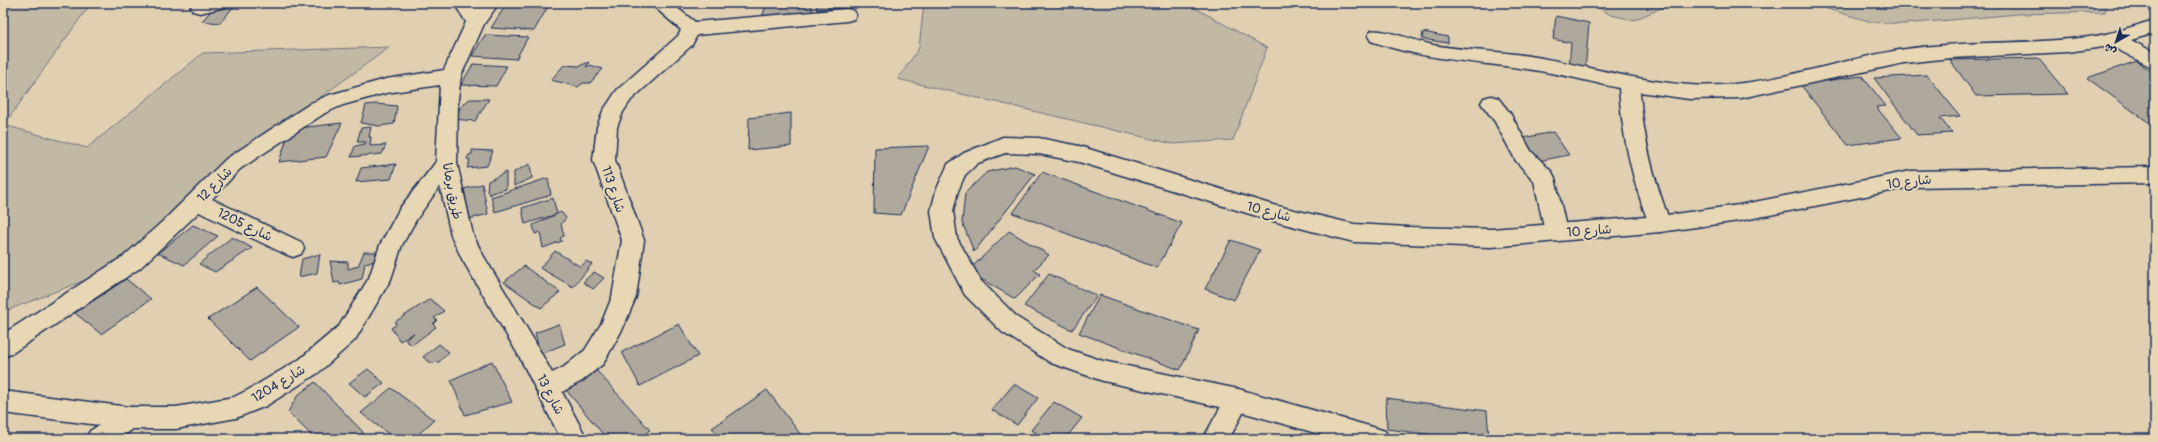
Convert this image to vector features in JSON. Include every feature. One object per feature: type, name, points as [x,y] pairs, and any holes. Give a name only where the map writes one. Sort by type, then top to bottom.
[{"type":"street","points":[[200,7],[218,3]]},
{"type":"street","points":[[463,3],[475,22]]},
{"type":"street","name":"طريق برمانا","points":[[490,3],[475,22],[451,76],[448,99],[446,163],[462,235],[473,259],[526,349]]},
{"type":"street","points":[[659,3],[690,29],[847,15]]},
{"type":"street","points":[[1378,36],[1417,50],[1531,63],[1661,88],[1704,93],[1740,91],[1883,60],[1919,54],[2077,45],[2114,39],[2155,26]]},
{"type":"street","name":"شارع 113","points":[[547,388],[572,374],[594,357],[611,328],[624,298],[633,240],[604,160],[607,127],[613,111],[624,95],[685,40],[690,29]]},
{"type":"street","points":[[2114,39],[2155,62]]},
{"type":"street","name":"شارع 12","points":[[3,347],[132,262],[197,201],[233,164],[318,108],[336,100],[386,86],[451,76]]},
{"type":"street","points":[[1629,82],[1630,117],[1639,161],[1647,193],[1660,224]]},
{"type":"street","points":[[1491,104],[1503,118],[1523,156],[1544,178],[1556,232]]},
{"type":"street","name":"شارع 10","points":[[1376,439],[1238,400],[1103,371],[1060,356],[1010,325],[973,288],[946,238],[942,211],[946,191],[956,170],[971,158],[1002,146],[1039,146],[1079,154],[1273,213],[1354,233],[1491,238],[1660,224],[1740,213],[1839,192],[1911,179],[2155,175]]},
{"type":"street","name":"شارع 1204","points":[[5,404],[129,418],[176,418],[236,407],[282,383],[330,349],[347,333],[358,318],[380,279],[391,245],[408,214],[430,182],[446,163]]},
{"type":"street","name":"شارع 1205","points":[[197,201],[293,248]]},
{"type":"street","name":"شارع 13","points":[[526,349],[574,439]]},
{"type":"street","points":[[1216,439],[1238,400]]},
{"type":"street","points":[[99,439],[129,418]]},
{"type":"shaded area","points":[[3,3],[91,3],[4,125],[87,148],[203,53],[390,47],[237,157],[124,265],[3,312]]},
{"type":"shaded area","points":[[924,3],[1186,3],[1267,48],[1233,140],[1173,144],[898,79],[919,48]]},
{"type":"shaded area","points":[[1590,3],[1673,3],[1634,20],[1611,15]]},
{"type":"shaded area","points":[[1807,3],[2108,3],[2105,12],[2019,14],[1904,24],[1872,22]]},
{"type":"building","points":[[507,3],[550,3],[534,31],[491,28]]},
{"type":"building","points":[[767,3],[810,3],[813,11],[762,17]]},
{"type":"building","points":[[816,3],[857,3],[858,5],[817,10]]},
{"type":"building","points":[[216,5],[234,6],[220,23],[202,21]]},
{"type":"building","points":[[1556,16],[1589,23],[1585,71],[1569,67],[1571,43],[1553,39]]},
{"type":"building","points":[[1423,32],[1448,37],[1448,43],[1422,39]]},
{"type":"building","points":[[485,35],[528,37],[516,59],[472,56]]},
{"type":"building","points":[[2038,58],[2068,94],[1976,96],[1950,60]]},
{"type":"building","points":[[2137,61],[2155,74],[2155,127],[2087,78]]},
{"type":"building","points":[[589,62],[586,67],[590,65],[603,69],[590,83],[583,83],[578,87],[551,80],[564,65],[579,66]]},
{"type":"building","points":[[473,64],[507,66],[496,86],[461,85]]},
{"type":"building","points":[[1927,75],[1960,116],[1940,118],[1952,133],[1917,135],[1874,78]]},
{"type":"building","points":[[1862,76],[1886,106],[1876,107],[1902,138],[1848,145],[1800,84]]},
{"type":"building","points":[[470,99],[489,99],[475,121],[453,119],[463,104]]},
{"type":"building","points":[[376,104],[397,106],[394,124],[379,126],[361,123],[366,105]]},
{"type":"building","points":[[791,113],[791,146],[748,150],[749,118]]},
{"type":"building","points":[[342,123],[326,157],[279,162],[290,129]]},
{"type":"building","points":[[371,127],[369,137],[371,137],[370,146],[386,145],[382,154],[351,157],[355,146],[365,144],[366,142],[357,142],[361,128]]},
{"type":"building","points":[[1553,132],[1569,155],[1538,161],[1523,138]]},
{"type":"building","points":[[929,146],[901,215],[874,213],[875,148]]},
{"type":"building","points":[[472,150],[493,151],[487,166],[467,168],[470,160],[467,159],[469,155],[472,154]]},
{"type":"building","points":[[396,164],[391,179],[356,182],[361,168]]},
{"type":"building","points":[[530,164],[532,178],[514,186],[514,172]]},
{"type":"building","points":[[1015,166],[1035,174],[974,252],[962,222],[965,193],[987,172]]},
{"type":"building","points":[[506,172],[506,189],[491,193],[490,195],[487,191],[488,181]]},
{"type":"building","points":[[1042,172],[1182,223],[1157,268],[1013,213]]},
{"type":"building","points":[[548,178],[551,195],[495,212],[491,197]]},
{"type":"building","points":[[482,184],[488,214],[470,219],[464,189]]},
{"type":"building","points":[[553,198],[557,214],[525,224],[522,208]]},
{"type":"building","points":[[561,212],[566,218],[561,224],[564,236],[560,238],[562,241],[543,248],[540,232],[535,234],[533,225]]},
{"type":"building","points":[[193,225],[218,236],[184,265],[158,253]]},
{"type":"building","points":[[1009,231],[1049,255],[1034,270],[1040,274],[1015,299],[968,271]]},
{"type":"building","points":[[232,237],[252,248],[215,272],[199,264]]},
{"type":"building","points":[[1231,240],[1260,250],[1234,300],[1205,289]]},
{"type":"building","points":[[555,251],[581,267],[586,261],[592,264],[573,287],[540,268]]},
{"type":"building","points":[[364,252],[376,252],[375,261],[365,263],[362,279],[340,285],[339,282],[334,283],[330,261],[348,262],[348,269],[358,266]]},
{"type":"building","points":[[320,254],[317,273],[299,277],[302,259]]},
{"type":"building","points":[[524,266],[560,292],[541,308],[504,282]]},
{"type":"building","points":[[594,272],[604,278],[593,289],[583,282]]},
{"type":"building","points":[[1049,274],[1097,296],[1072,330],[1024,306]]},
{"type":"building","points":[[126,279],[151,299],[101,334],[75,313]]},
{"type":"building","points":[[257,287],[299,327],[250,361],[208,319]]},
{"type":"building","points":[[1100,295],[1199,330],[1180,370],[1079,333]]},
{"type":"building","points":[[430,299],[444,311],[434,318],[437,320],[433,324],[436,327],[412,345],[405,340],[414,333],[400,341],[391,328],[396,325],[395,322]]},
{"type":"building","points":[[559,324],[565,344],[540,354],[535,333]]},
{"type":"building","points":[[679,324],[698,356],[640,386],[622,352]]},
{"type":"building","points":[[439,344],[449,352],[439,362],[431,363],[423,357]]},
{"type":"building","points":[[492,361],[512,402],[465,415],[451,380]]},
{"type":"building","points":[[368,369],[384,383],[365,397],[349,383]]},
{"type":"building","points":[[596,370],[650,430],[638,439],[607,439],[566,390]]},
{"type":"building","points":[[315,382],[363,432],[362,439],[315,439],[288,412],[298,395]]},
{"type":"building","points":[[1014,384],[1038,398],[1017,425],[992,410]]},
{"type":"building","points":[[391,388],[434,420],[413,439],[395,439],[361,413]]},
{"type":"building","points":[[767,390],[804,439],[723,439],[712,428]]},
{"type":"building","points":[[1386,398],[1487,411],[1489,439],[1466,439],[1387,429]]},
{"type":"building","points":[[1054,402],[1082,418],[1065,439],[1047,439],[1031,430]]}]
